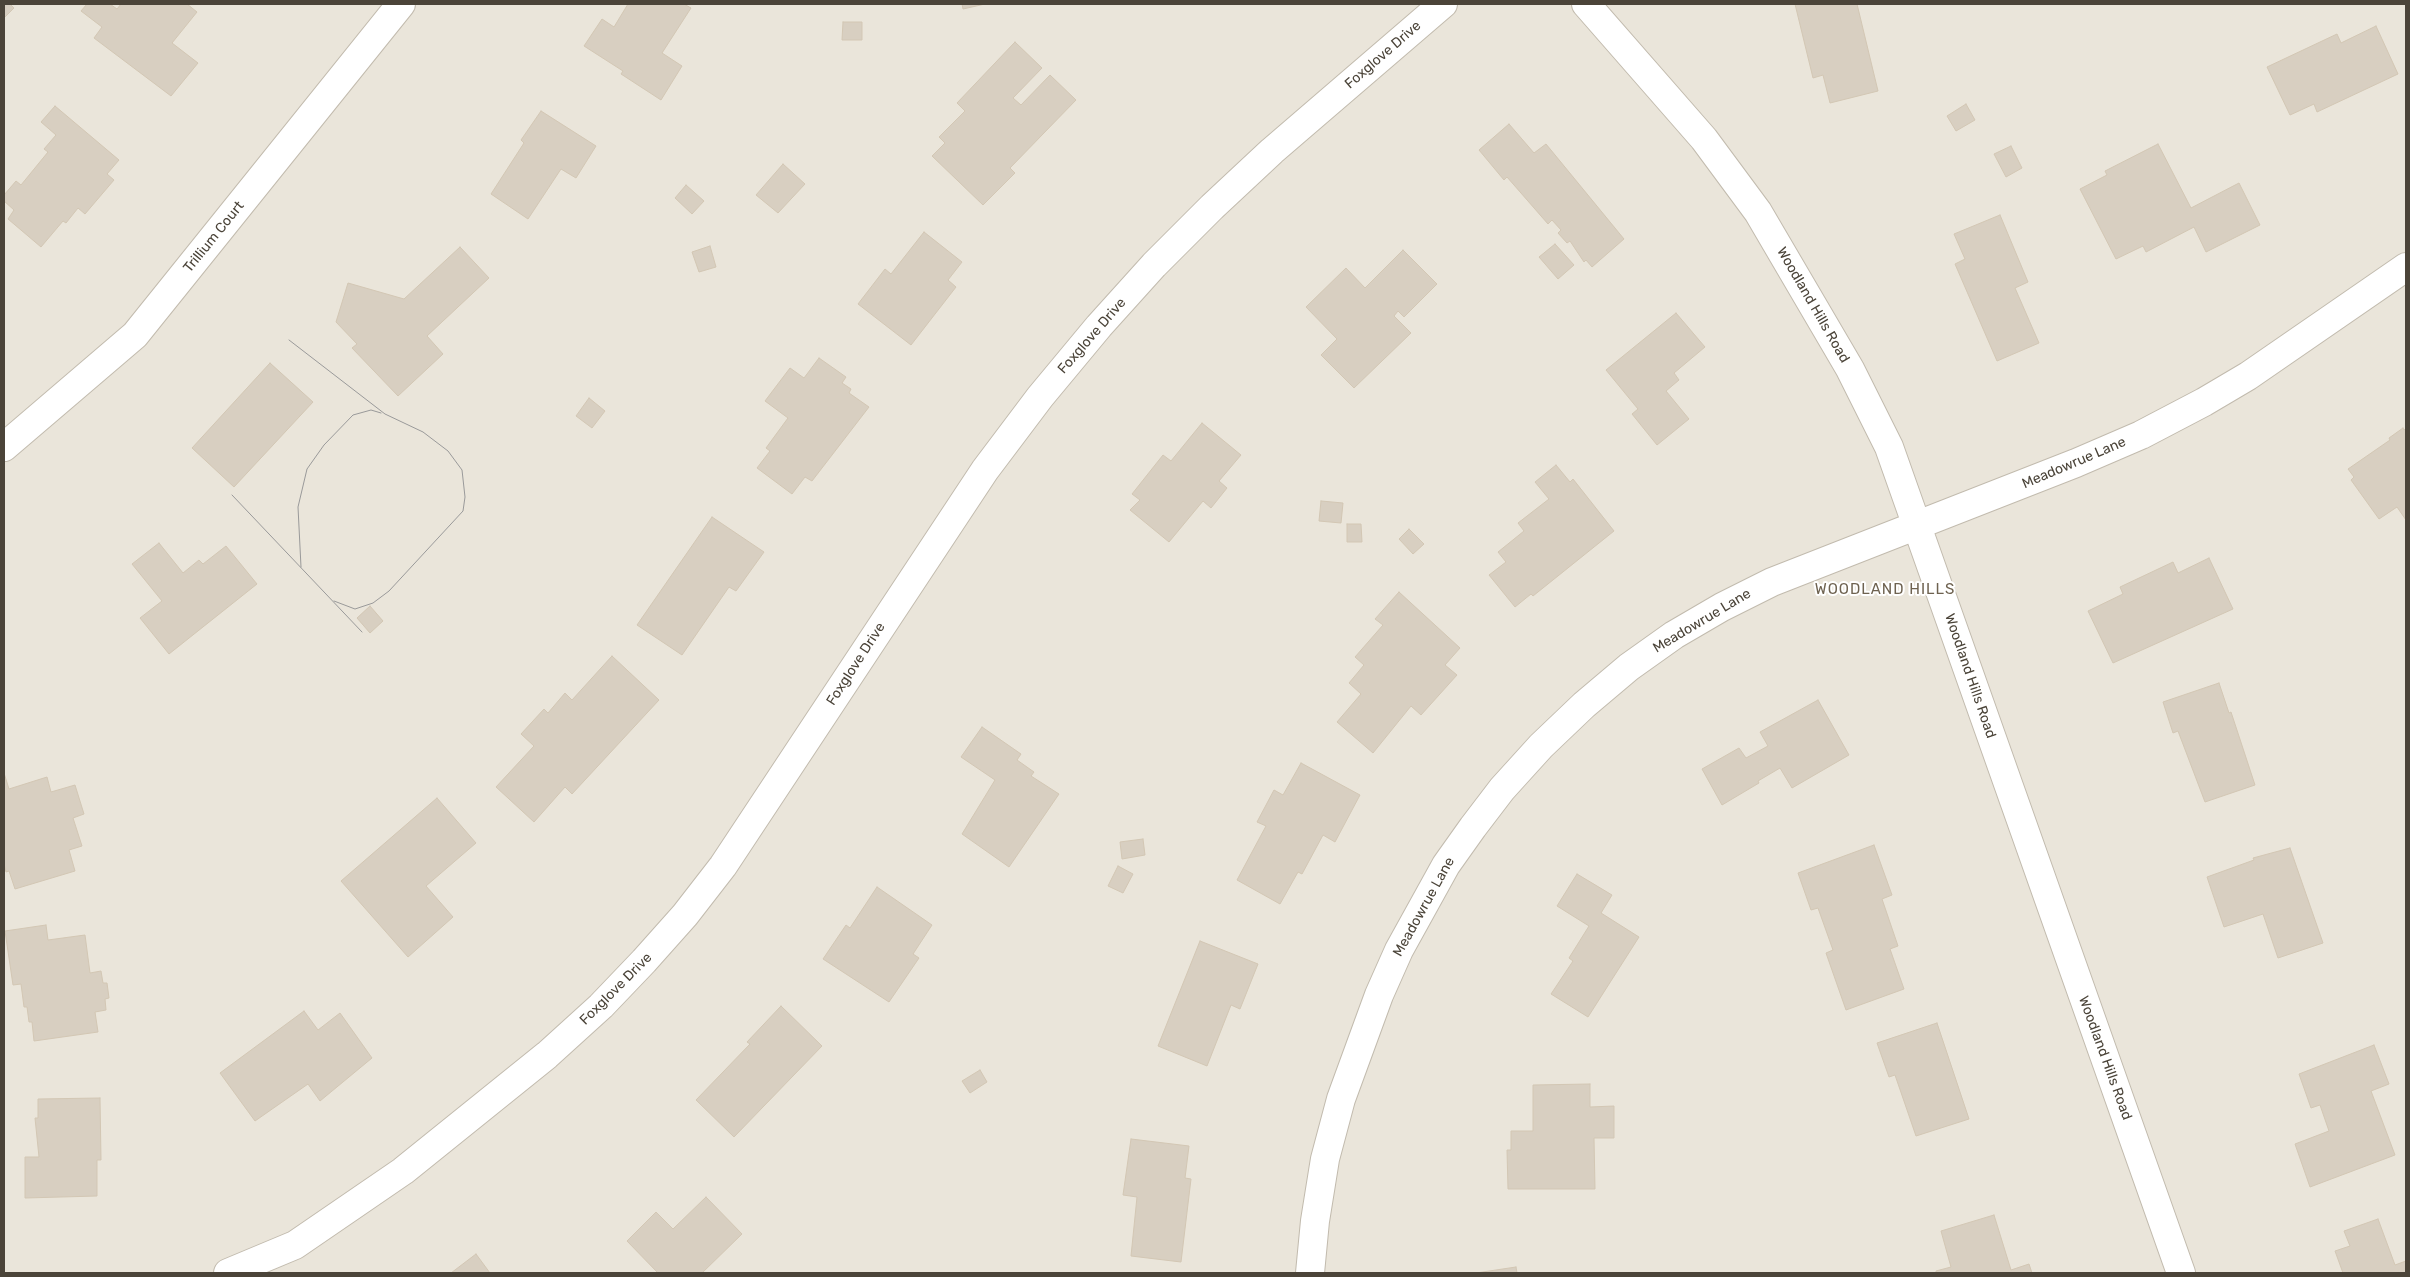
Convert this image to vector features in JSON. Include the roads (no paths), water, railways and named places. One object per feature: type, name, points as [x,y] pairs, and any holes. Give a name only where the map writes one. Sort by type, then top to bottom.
[{"type":"street","name":"Trillium Court","points":[[4,447],[135,335],[402,4]]},
{"type":"street","name":"Foxglove Drive","points":[[241,1271],[303,1240],[403,1171],[547,1055],[601,1006],[644,961],[685,915],[723,866],[985,470],[1040,397],[1099,326],[1154,265],[1245,176],[1443,4]]},
{"type":"street","name":"Woodland Hills Road","points":[[1586,4],[1704,138],[1758,212],[1855,378],[1889,447],[2181,1273]]},
{"type":"street","name":"Meadowrue Lane","points":[[1310,1273],[1315,1221],[1325,1159],[1341,1099],[1379,995],[1399,950],[1421,906],[1446,866],[1502,789],[1584,705],[1629,667],[1674,635],[1722,607],[1772,582],[2076,463],[2141,435],[2204,402],[2248,376],[2406,267]]},
{"type":"tram line","points":[[289,340],[385,414],[423,432],[448,451],[462,470],[465,497],[463,511],[389,591],[373,603],[355,609],[334,601]]},
{"type":"tram line","points":[[301,567],[298,507],[307,469],[324,445],[353,415],[371,410],[381,413]]},
{"type":"tram line","points":[[232,495],[362,632]]},
{"type":"district","name":"WOODLAND HILLS","points":[[1885,590]]}]
